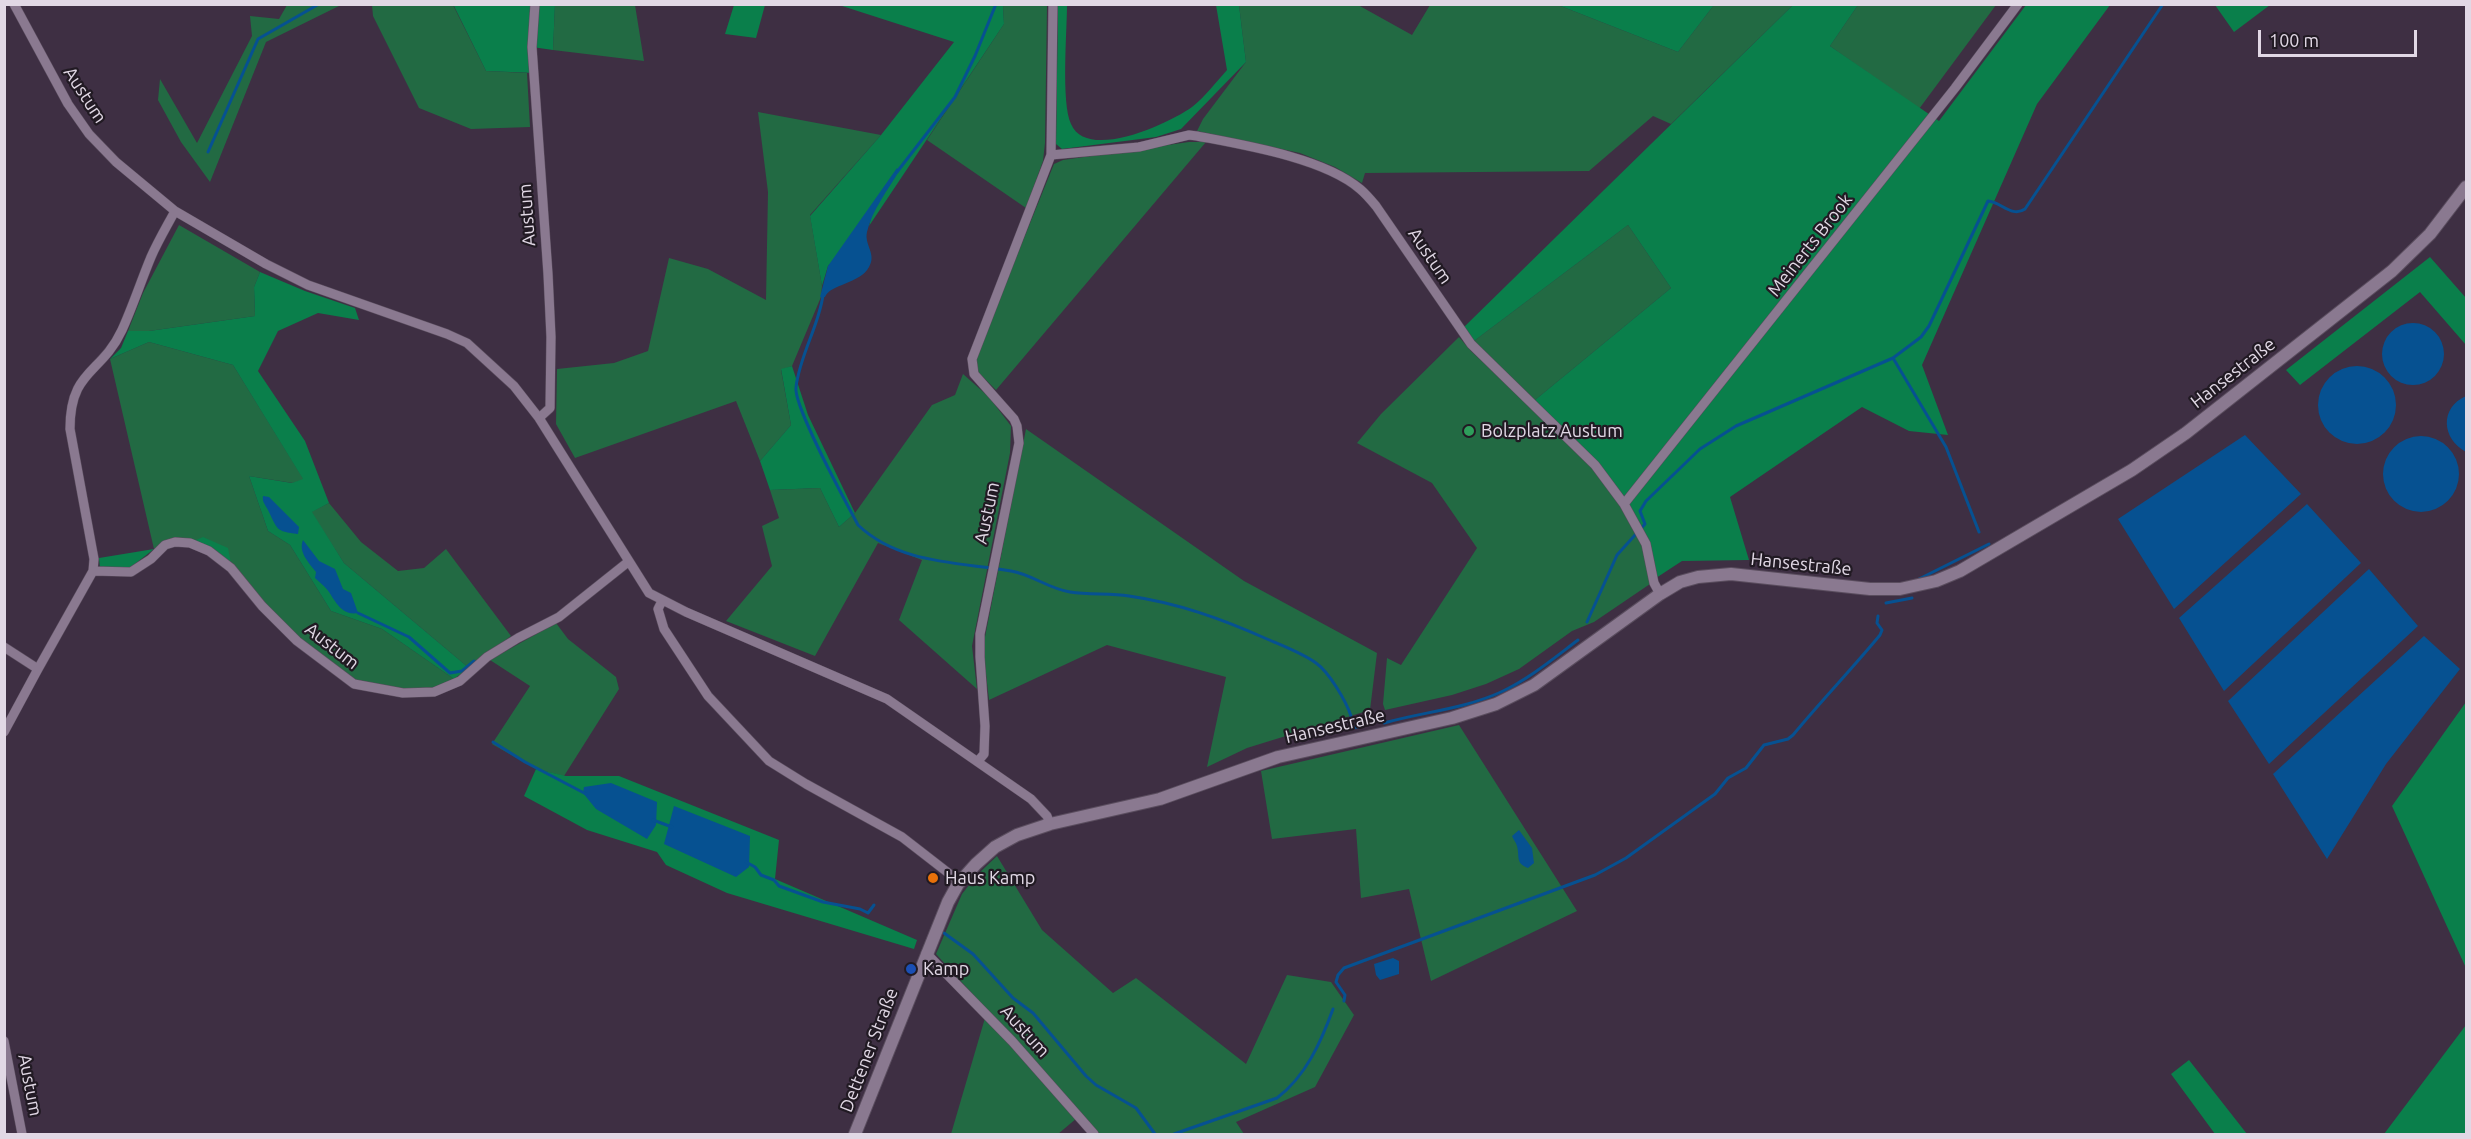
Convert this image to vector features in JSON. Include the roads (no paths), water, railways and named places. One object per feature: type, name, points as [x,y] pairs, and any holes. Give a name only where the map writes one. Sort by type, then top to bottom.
[{"type":"street","name":"Austum","points":[[14,4],[68,104],[89,134],[116,162],[175,211],[266,264],[308,285],[467,343],[514,386],[539,418],[649,593],[887,699],[1040,806],[1050,824]]},
{"type":"street","name":"Austum","points":[[535,4],[532,47],[551,337],[550,408],[539,418]]},
{"type":"street","name":"Austum","points":[[978,761],[984,754],[985,726],[980,634],[1019,443],[1014,419],[974,374],[972,359],[1051,156],[1053,4]]},
{"type":"street","name":"Meinerts Brook","points":[[1624,504],[1941,106],[2018,4]]},
{"type":"street","name":"Austum","points":[[1051,156],[1139,147],[1189,135],[1287,156],[1338,175],[1359,188],[1376,206],[1472,344],[1595,465],[1624,504],[1646,544],[1654,583],[1660,594]]},
{"type":"street","name":"Hansestraße","points":[[1050,824],[1160,799],[1278,757],[1452,718],[1496,704],[1548,676],[1660,594],[1680,582],[1713,574],[1752,576],[1870,590],[1919,586],[1960,571],[2124,475],[2186,433],[2399,265],[2430,234],[2466,187]]},
{"type":"street","points":[[4,732],[93,571],[94,560],[70,429],[73,397],[79,384],[107,355],[122,332],[152,256],[175,211]]},
{"type":"street","name":"Austum","points":[[93,571],[131,572],[151,559],[165,545],[175,542],[190,543],[209,551],[231,568],[262,606],[297,641],[354,684],[403,693],[434,692],[460,681],[487,657],[559,617],[628,562]]},
{"type":"street","points":[[662,600],[658,609],[664,629],[708,696],[770,761],[806,784],[902,837],[960,882]]},
{"type":"street","points":[[4,647],[38,669]]},
{"type":"street","name":"Dettener Straße","points":[[855,1134],[926,953],[948,902],[960,882],[995,847],[1017,835],[1050,824]]},
{"type":"street","name":"Austum","points":[[926,953],[1012,1041],[1094,1134]]},
{"type":"street","name":"Austum","points":[[4,1041],[22,1134]]},
{"type":"water","points":[[897,168],[899,171],[869,224],[867,241],[872,258],[869,267],[859,277],[833,289],[825,297],[820,297],[828,266]]},
{"type":"water","points":[[2413,323],[2435,332],[2444,354],[2435,376],[2413,385],[2391,376],[2382,354],[2391,332]]},
{"type":"water","points":[[2349,366],[2365,366],[2379,372],[2390,383],[2396,397],[2396,413],[2390,427],[2379,438],[2365,444],[2349,444],[2335,438],[2324,427],[2318,413],[2318,397],[2324,383],[2335,372]]},
{"type":"water","points":[[2466,396],[2466,452],[2452,439],[2447,424],[2451,408]]},
{"type":"water","points":[[2245,435],[2301,494],[2174,609],[2118,519]]},
{"type":"water","points":[[2421,436],[2436,439],[2448,447],[2456,459],[2459,474],[2456,489],[2448,501],[2436,509],[2421,512],[2406,509],[2394,501],[2386,489],[2383,474],[2386,459],[2394,447],[2406,439]]},
{"type":"water","points":[[263,496],[269,497],[299,527],[298,534],[285,532],[278,528],[264,503]]},
{"type":"water","points":[[2307,504],[2361,563],[2224,691],[2179,618]]},
{"type":"water","points":[[303,540],[319,561],[335,569],[343,589],[351,593],[358,613],[348,613],[340,608],[326,588],[315,578],[316,572],[303,553]]},
{"type":"water","points":[[2369,569],[2418,626],[2269,764],[2228,701]]},
{"type":"water","points":[[2424,636],[2460,669],[2386,764],[2327,859],[2273,774]]},
{"type":"water","points":[[611,783],[657,802],[656,825],[647,839],[596,809],[583,793],[584,787]]},
{"type":"water","points":[[674,806],[750,836],[749,867],[736,877],[664,844]]},
{"type":"water","points":[[1519,830],[1532,848],[1534,863],[1528,868],[1520,862],[1517,846],[1512,836]]},
{"type":"water","points":[[1393,958],[1399,961],[1399,974],[1380,980],[1376,975],[1374,964]]},
{"type":"waterway","points":[[208,152],[258,39],[319,4]]},
{"type":"waterway","points":[[897,172],[955,97],[996,4]]},
{"type":"waterway","points":[[1587,622],[1617,555],[1645,524],[1640,511],[1646,501],[1700,449],[1736,426],[1893,358],[1921,337],[1929,326],[1988,201],[2011,211],[2025,209],[2163,4]]},
{"type":"waterway","points":[[823,295],[818,318],[798,375],[797,397],[821,454],[858,525],[874,538],[910,554],[930,559],[1018,573],[1070,592],[1147,599],[1200,613],[1233,625],[1292,650],[1316,663],[1337,687],[1351,716]]},
{"type":"waterway","points":[[1893,358],[1946,447],[1979,532]]},
{"type":"waterway","points":[[1919,579],[1989,544]]},
{"type":"waterway","points":[[1886,603],[1912,598]]},
{"type":"waterway","points":[[358,613],[409,637],[450,673],[462,671],[474,661]]},
{"type":"waterway","points":[[1344,1001],[1345,995],[1336,982],[1344,968],[1595,875],[1626,858],[1715,794],[1728,778],[1746,768],[1764,745],[1788,739],[1793,735],[1880,635],[1882,630],[1877,623],[1878,616]]},
{"type":"waterway","points":[[1384,723],[1487,698],[1531,675],[1578,640]]},
{"type":"waterway","points":[[1352,728],[1362,726]]},
{"type":"waterway","points":[[493,742],[525,762],[586,794]]},
{"type":"waterway","points":[[653,820],[672,827]]},
{"type":"waterway","points":[[746,862],[755,867],[761,875],[774,880],[779,886],[823,902],[860,909],[868,913],[874,905]]},
{"type":"waterway","points":[[944,933],[973,954],[1013,998],[1033,1013],[1086,1076],[1096,1085],[1136,1108],[1155,1134]]},
{"type":"waterway","points":[[1174,1134],[1277,1098],[1296,1079],[1311,1058],[1333,1009]]},
{"type":"place","name":"Bolzplatz Austum","points":[[1469,431]]},
{"type":"place","name":"Haus Kamp","points":[[933,878]]},
{"type":"place","name":"Kamp","points":[[911,969]]}]
